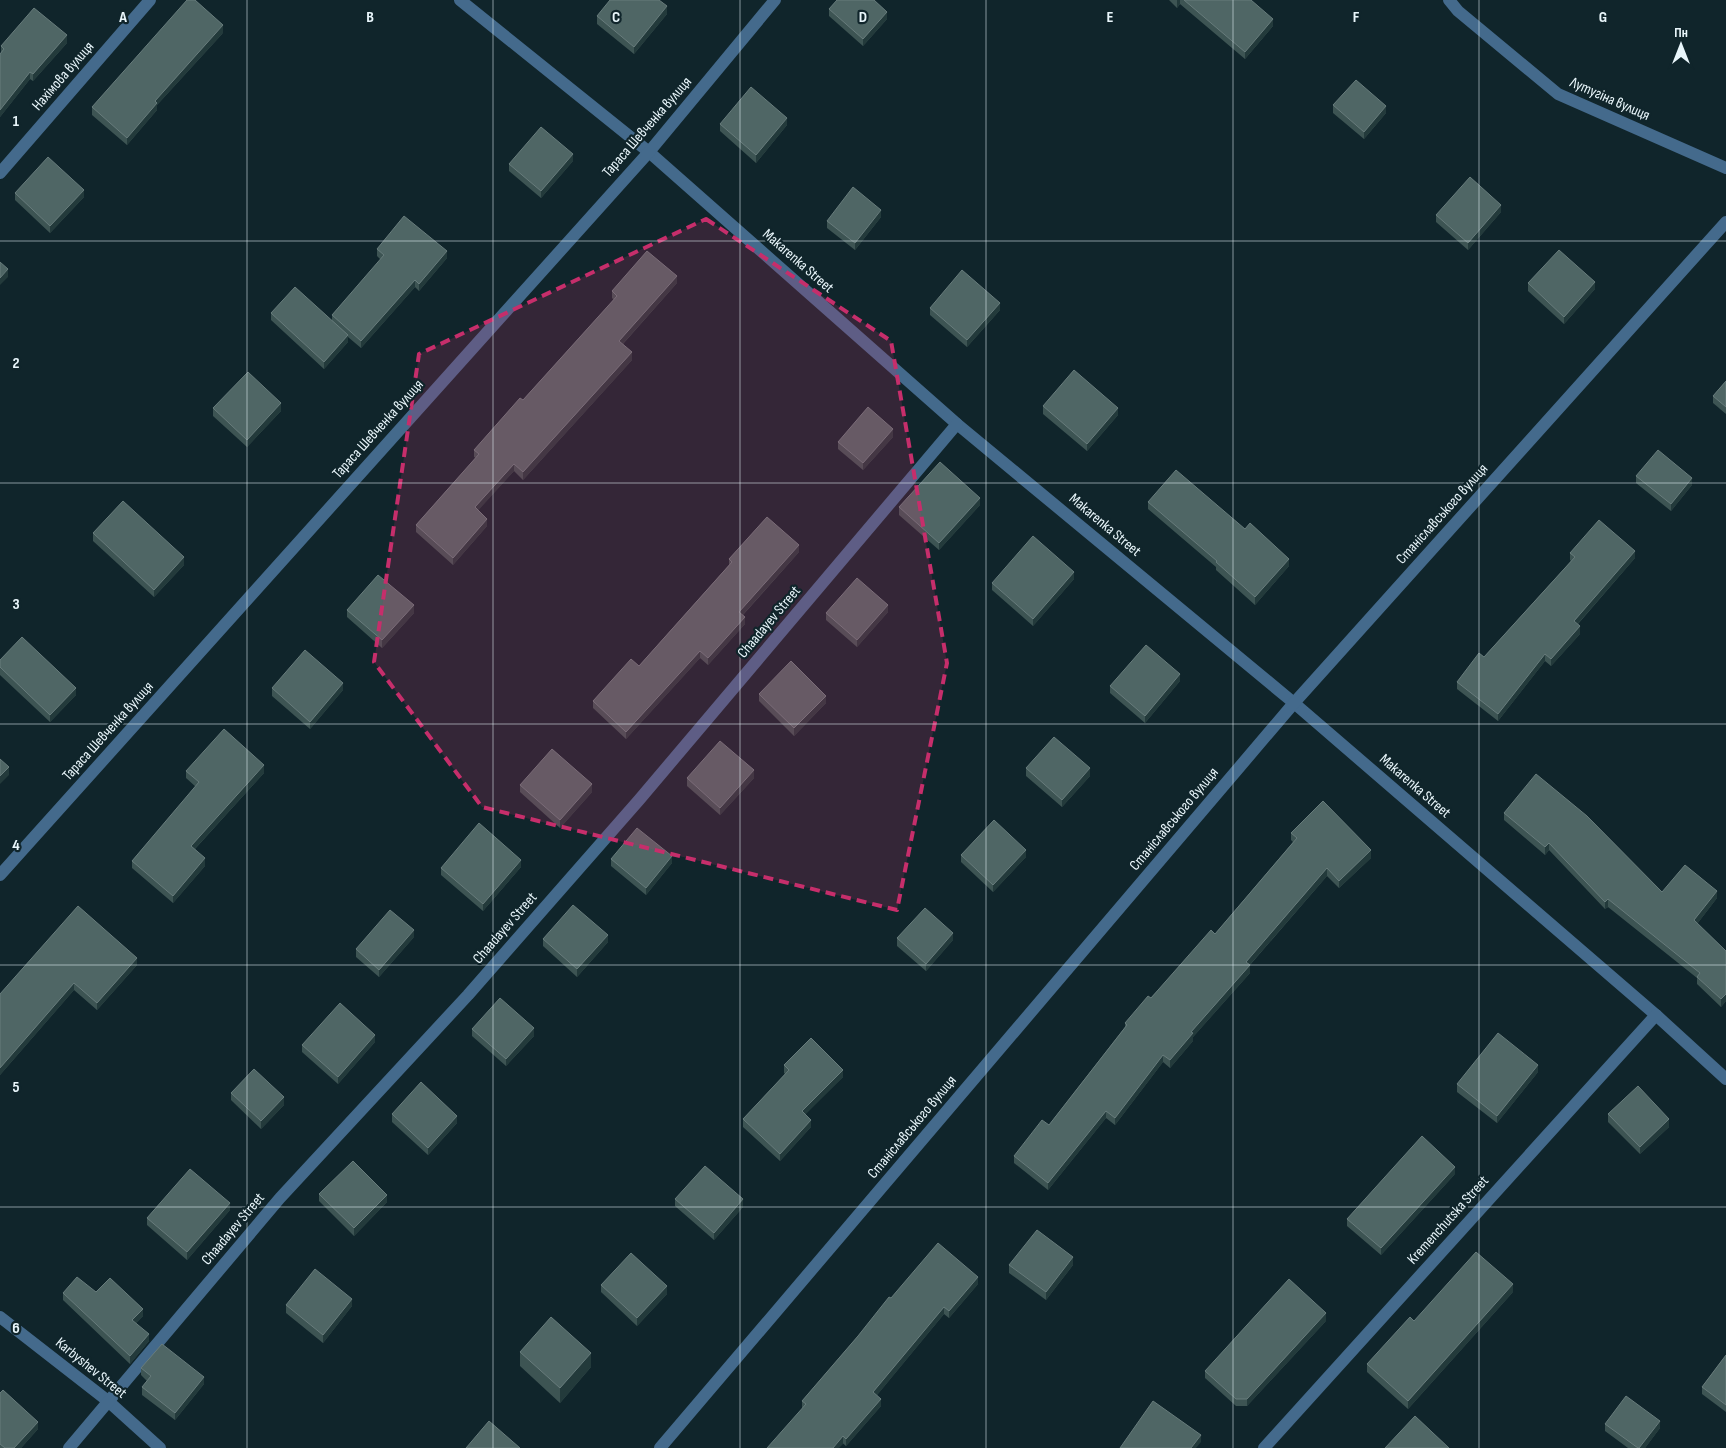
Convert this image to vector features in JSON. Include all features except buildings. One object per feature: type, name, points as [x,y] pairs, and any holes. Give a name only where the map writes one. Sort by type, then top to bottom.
[{"type":"street","name":"Нахімова вулиця","points":[[0,173],[150,0]]},
{"type":"street","name":"Makarenka Street","points":[[460,0],[649,152],[958,424],[1294,703],[1656,1015],[1726,1079]]},
{"type":"street","name":"Тараса Шевченка вулиця","points":[[0,875],[649,152],[775,0]]},
{"type":"street","name":"Лутугіна вулиця","points":[[1450,0],[1458,11],[1558,94],[1726,168]]},
{"type":"street","name":"Станіславського вулиця","points":[[660,1448],[1294,703],[1726,222]]},
{"type":"street","name":"Chaadayev Street","points":[[69,1448],[280,1198],[468,995],[639,800],[958,424]]},
{"type":"street","name":"Kremenchutska Street","points":[[1264,1448],[1656,1015]]},
{"type":"street","name":"Karbyshev Street","points":[[0,1317],[108,1401],[160,1448]]},
{"type":"highlighted area","points":[[706,219],[891,341],[947,663],[897,910],[482,807],[374,662],[419,354]]}]
